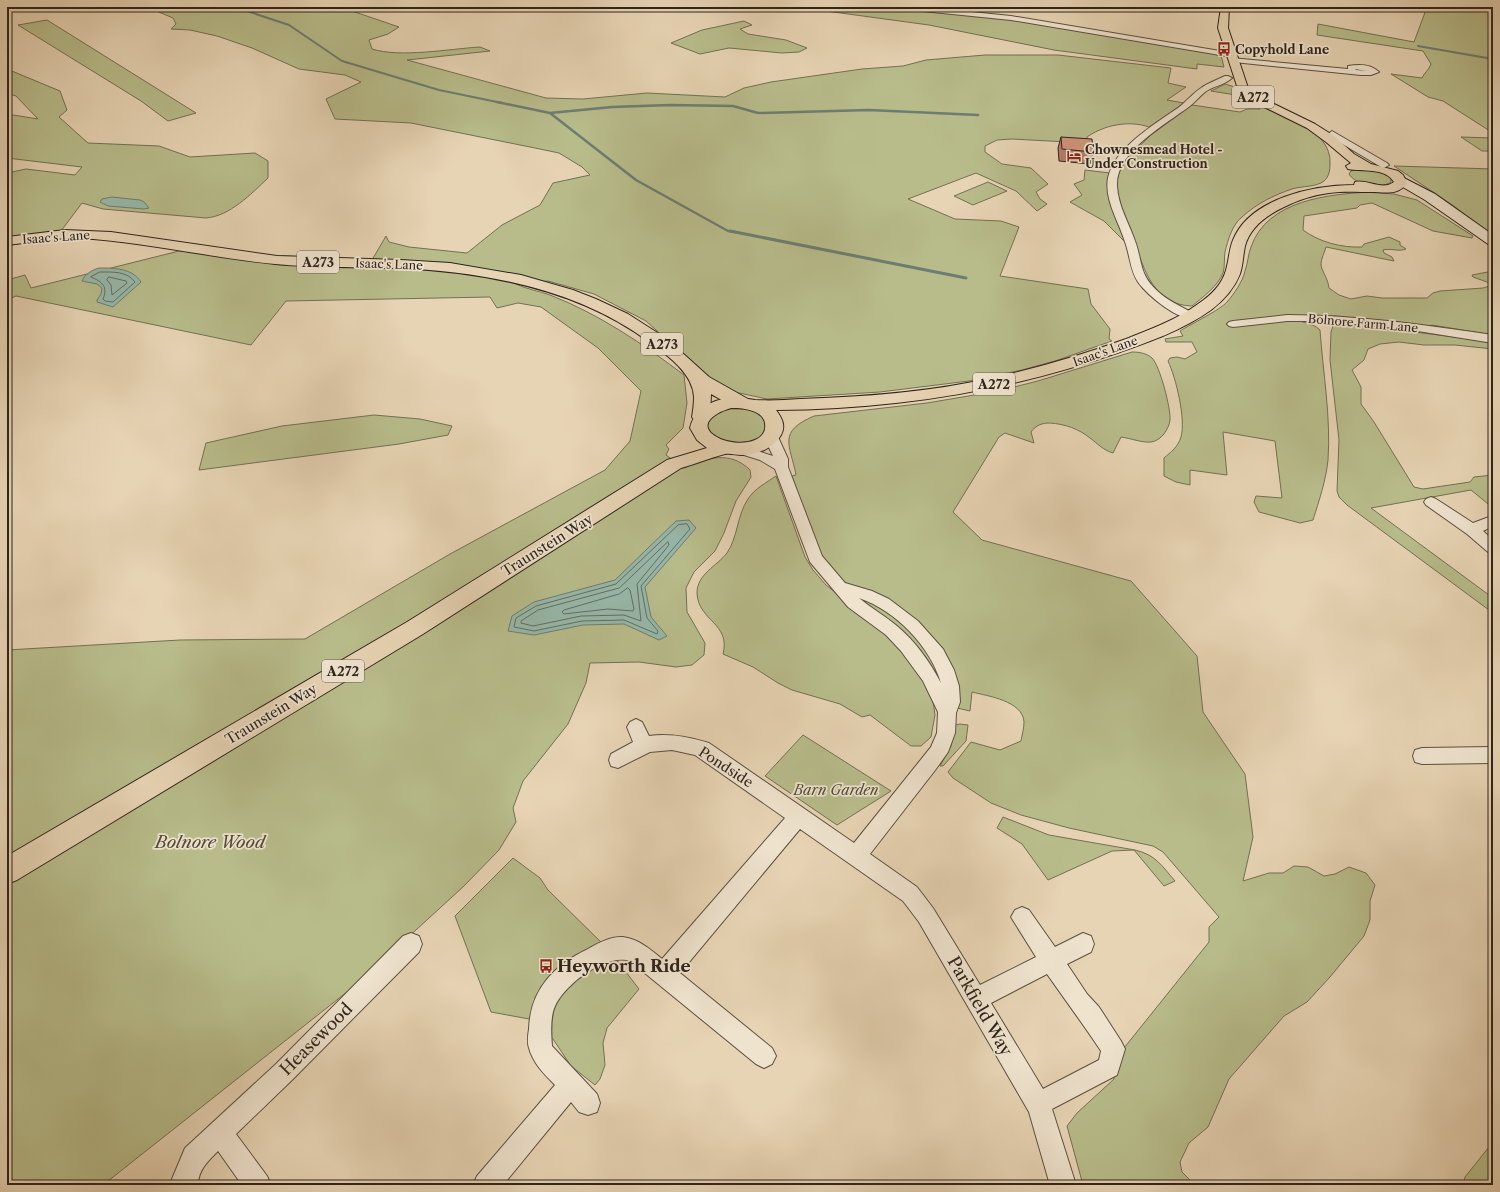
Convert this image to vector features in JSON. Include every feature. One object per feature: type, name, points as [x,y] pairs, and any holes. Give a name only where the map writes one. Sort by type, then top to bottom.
[{"type":"main road","name":"A272","points":[[1226,7],[1222,17],[1223,28],[1243,90],[1311,126],[1354,160],[1368,166]]},
{"type":"main road","points":[[1330,189],[1340,180],[1342,172],[1338,147]]},
{"type":"main road","points":[[1342,172],[1353,166],[1368,166],[1392,173],[1400,180],[1467,221],[1493,241]]},
{"type":"main road","points":[[1342,172],[1358,185],[1382,189],[1439,204]]},
{"type":"main road","points":[[1382,189],[1399,186],[1401,183],[1400,180]]},
{"type":"main road","name":"Isaac's Lane","points":[[7,241],[58,234],[95,234],[237,257],[283,261],[402,264],[471,269],[501,274],[560,290],[592,302],[623,318],[665,346],[697,376],[718,391],[748,404],[816,405],[914,397],[991,385],[1089,358],[1134,342],[1191,316],[1218,296],[1233,271],[1241,237],[1246,229],[1258,217],[1269,210],[1294,198],[1330,189],[1382,189]]},
{"type":"main road","name":"Isaac's Lane","points":[[697,376],[704,396],[700,424]]},
{"type":"main road","points":[[729,403],[748,404],[764,409],[772,415],[776,422],[773,433],[763,443],[752,448],[733,449],[709,442],[700,424],[708,411],[729,403]]},
{"type":"main road","name":"Isaac's Lane","points":[[773,433],[786,420],[816,405]]},
{"type":"main road","name":"Traunstein Way","points":[[7,871],[415,628],[674,464],[691,445],[700,424]]},
{"type":"main road","name":"Traunstein Way","points":[[674,464],[733,449]]},
{"type":"street","points":[[903,7],[1018,19],[1233,58],[1352,71]]},
{"type":"street","points":[[1191,316],[1161,300],[1151,292],[1144,283],[1139,273],[1130,242],[1117,210],[1113,178],[1123,157],[1148,134],[1188,104],[1205,88],[1226,81]]},
{"type":"street","points":[[1332,134],[1384,165]]},
{"type":"street","points":[[1338,147],[1355,147]]},
{"type":"street","name":"Bolnore Farm Lane","points":[[1233,324],[1286,318],[1323,318],[1405,326],[1493,339]]},
{"type":"street","points":[[773,433],[781,460],[781,467],[815,558],[854,603],[892,631],[908,646],[929,677],[948,712],[945,740],[934,758],[856,856]]},
{"type":"street","points":[[733,449],[765,457],[781,467]]},
{"type":"street","points":[[1431,502],[1472,530],[1493,548]]},
{"type":"street","points":[[1472,530],[1489,522]]},
{"type":"street","points":[[636,727],[644,745]]},
{"type":"street","name":"Pondside","points":[[618,760],[644,745],[676,743],[691,745],[702,749],[799,816]]},
{"type":"street","points":[[1422,756],[1493,755]]},
{"type":"street","points":[[664,974],[799,816]]},
{"type":"street","name":"Parkfield Way","points":[[799,816],[910,894],[920,905],[1038,1104],[1045,1121],[1063,1185]]},
{"type":"street","points":[[1022,917],[1079,1002],[1091,1015],[1113,1049],[1109,1067],[1038,1104]]},
{"type":"street","name":"Heasewood","points":[[185,1185],[185,1179],[194,1157],[284,1072],[411,944]]},
{"type":"street","points":[[976,999],[1083,944]]},
{"type":"street","points":[[588,1102],[548,1060],[541,1048],[539,1020],[544,1004],[552,989],[571,970],[609,950],[623,948],[638,953],[764,1056]]},
{"type":"street","points":[[486,1185],[571,1084]]},
{"type":"street","points":[[220,1133],[258,1185]]},
{"type":"green space","name":"Bolnore Wood","points":[[147,7],[347,7],[352,11],[399,27],[388,34],[369,40],[372,49],[384,52],[410,53],[480,47],[490,51],[407,60],[546,98],[583,99],[647,93],[725,97],[744,88],[771,82],[862,69],[903,66],[926,60],[985,55],[1058,55],[1171,68],[1168,83],[1186,87],[1167,100],[1184,103],[1149,127],[1125,124],[1101,129],[1087,137],[1086,143],[1012,139],[997,140],[985,146],[985,152],[1002,164],[1031,168],[1048,184],[1036,192],[1040,199],[1047,204],[1037,211],[1016,191],[976,173],[908,199],[955,219],[1001,221],[1019,227],[1000,276],[1088,289],[1091,304],[1110,329],[1109,339],[1112,341],[1055,361],[1022,370],[969,381],[880,392],[767,399],[730,391],[708,377],[646,321],[594,294],[548,281],[516,284],[550,295],[603,320],[637,341],[684,375],[687,403],[683,428],[666,445],[669,449],[666,455],[684,468],[701,461],[726,458],[742,464],[750,470],[751,477],[736,501],[724,533],[715,551],[694,572],[686,588],[687,612],[705,643],[704,655],[692,665],[676,667],[639,662],[590,663],[586,683],[568,724],[523,781],[513,808],[516,822],[499,850],[464,886],[357,984],[103,1185],[7,1185],[7,650],[180,640],[305,639],[450,554],[605,470],[630,441],[641,391],[598,348],[541,307],[518,303],[497,308],[490,297],[286,301],[251,345],[16,296],[7,300],[7,280],[25,275],[31,288],[179,251],[372,260],[386,236],[389,242],[409,247],[467,253],[502,225],[540,205],[553,183],[590,175],[582,167],[559,153],[411,123],[335,119],[326,99],[361,82],[345,75],[299,69],[252,48],[217,36],[190,30],[171,29],[176,24],[173,18]]},
{"type":"green space","points":[[810,7],[895,7],[1010,19],[1221,55],[1224,67],[1197,64],[1197,69],[1054,50],[929,25],[826,11]]},
{"type":"green space","points":[[1427,7],[1483,7],[1493,10],[1493,133],[1443,101],[1428,97],[1391,74],[1422,78],[1431,64],[1423,51],[1317,35],[1318,24],[1414,42]]},
{"type":"green space","points":[[47,20],[196,113],[168,121],[141,101],[18,25]]},
{"type":"green space","points":[[744,21],[752,25],[740,29],[748,34],[786,40],[807,48],[799,52],[782,53],[729,48],[700,54],[671,43],[702,30]]},
{"type":"green space","points":[[7,69],[60,91],[67,110],[59,117],[88,143],[159,146],[190,157],[255,153],[268,161],[268,178],[255,191],[232,209],[215,216],[206,218],[103,209],[82,203],[58,235],[7,246],[7,173],[26,169],[75,175],[82,167],[7,158],[7,114],[38,119],[16,96],[7,93]]},
{"type":"green space","points":[[1225,84],[1235,87],[1238,93],[1242,96],[1211,91]]},
{"type":"green space","points":[[1250,99],[1288,116],[1313,131],[1322,141],[1328,152],[1330,164],[1329,173],[1327,178],[1321,183],[1292,189],[1279,194],[1247,212],[1233,228],[1229,238],[1225,252],[1224,271],[1221,278],[1210,291],[1192,306],[1179,304],[1168,299],[1152,284],[1142,263],[1134,240],[1124,241],[1104,221],[1070,202],[1082,195],[1074,184],[1084,180],[1085,170],[1118,174],[1127,158],[1151,135],[1192,105],[1240,112],[1247,109],[1260,109],[1246,100]]},
{"type":"green space","points":[[1461,137],[1493,138],[1493,151],[1482,151]]},
{"type":"green space","points":[[1394,166],[1493,169],[1493,235],[1451,204]]},
{"type":"green space","points":[[1358,169],[1383,173],[1391,178],[1391,182],[1381,185],[1368,185],[1362,183],[1352,178],[1349,174],[1351,171]]},
{"type":"green space","points":[[988,182],[1007,191],[973,205],[954,196]]},
{"type":"green space","points":[[1371,192],[1394,194],[1417,200],[1473,236],[1472,238],[1433,231],[1372,203],[1360,205],[1357,208],[1304,216],[1303,230],[1323,241],[1339,245],[1362,247],[1364,244],[1389,237],[1400,242],[1400,245],[1406,249],[1383,250],[1384,253],[1392,257],[1394,261],[1326,247],[1321,261],[1321,266],[1329,288],[1339,295],[1351,299],[1367,296],[1382,298],[1427,298],[1433,293],[1440,291],[1483,288],[1493,285],[1493,335],[1432,325],[1334,316],[1291,316],[1294,319],[1313,325],[1320,330],[1328,411],[1329,444],[1326,475],[1313,520],[1300,523],[1259,512],[1254,502],[1256,496],[1282,498],[1275,441],[1223,432],[1227,475],[1190,470],[1190,485],[1176,482],[1164,476],[1164,458],[1178,444],[1182,429],[1179,399],[1168,361],[1170,358],[1177,357],[1185,359],[1197,352],[1192,342],[1166,342],[1165,339],[1183,336],[1180,331],[1212,313],[1227,302],[1242,279],[1250,250],[1259,231],[1271,219],[1285,209],[1319,198]]},
{"type":"green space","points":[[1493,271],[1493,285],[1473,277],[1472,275]]},
{"type":"green space","points":[[1337,322],[1493,342],[1493,349],[1399,342],[1380,344],[1368,349],[1364,360],[1352,370],[1361,387],[1361,404],[1374,422],[1414,487],[1423,489],[1470,482],[1474,477],[1493,475],[1493,487],[1491,488],[1493,493],[1493,508],[1471,490],[1371,508],[1493,598],[1493,613],[1347,505],[1339,497],[1337,491],[1339,440],[1330,360],[1331,332],[1333,326]]},
{"type":"green space","points":[[1132,352],[1142,353],[1152,358],[1161,378],[1169,407],[1170,420],[1166,431],[1161,437],[1155,441],[1147,442],[1121,437],[1113,453],[1103,449],[1081,432],[1061,424],[1047,423],[1037,426],[1031,432],[1034,443],[1005,433],[999,437],[953,512],[982,540],[1131,581],[1197,656],[1203,712],[1245,774],[1253,837],[1243,881],[1269,873],[1283,873],[1294,866],[1308,867],[1324,876],[1335,874],[1349,867],[1366,873],[1375,885],[1370,901],[1370,920],[1364,936],[1307,1002],[1284,1016],[1229,1079],[1208,1127],[1189,1143],[1180,1162],[1182,1172],[1195,1185],[1083,1185],[1067,1126],[1077,1113],[1114,1079],[1112,1063],[1209,942],[1209,927],[1219,917],[1163,852],[1153,846],[1069,828],[1021,815],[991,803],[953,778],[948,772],[971,742],[1000,750],[1021,741],[1024,724],[1022,715],[1018,709],[1011,704],[972,692],[970,711],[957,708],[949,662],[865,589],[848,584],[837,576],[828,565],[820,551],[806,520],[792,476],[796,475],[789,447],[790,434],[802,422],[814,416],[927,403],[998,391],[1038,381]]},
{"type":"green space","points":[[731,407],[753,409],[766,419],[766,431],[759,439],[753,442],[739,444],[717,440],[706,428],[712,415]]},
{"type":"green space","points":[[374,415],[420,419],[452,426],[448,435],[399,444],[199,470],[206,443],[282,426]]},
{"type":"green space","points":[[776,476],[805,557],[813,570],[826,585],[883,630],[914,665],[924,682],[933,701],[935,715],[931,737],[921,746],[911,746],[870,715],[862,717],[840,704],[792,690],[753,667],[723,654],[724,644],[722,635],[719,628],[703,610],[699,602],[697,593],[698,586],[704,575],[723,558],[731,547],[744,505],[748,499],[757,489]]},
{"type":"green space","points":[[864,599],[888,612],[916,635],[944,680],[937,681],[898,628],[863,602]]},
{"type":"green space","points":[[955,725],[968,725],[966,741],[943,766],[940,766],[951,746]]},
{"type":"green space","name":"Barn Garden","points":[[803,735],[891,791],[837,825],[765,776]]},
{"type":"green space","points":[[1003,817],[1049,835],[1135,850],[1142,852],[1158,861],[1175,881],[1164,886],[1134,850],[1112,851],[1048,880],[1022,844],[997,828]]},
{"type":"green space","points":[[513,858],[540,878],[548,890],[609,950],[639,989],[607,1028],[603,1043],[605,1065],[600,1079],[595,1085],[571,1066],[553,1039],[529,1019],[491,1012],[455,916]]},
{"type":"green space","points":[[1493,1142],[1493,1185],[1463,1185],[1465,1177]]},
{"type":"water","points":[[112,197],[140,200],[149,208],[144,209],[108,206],[100,202],[102,199]]},
{"type":"water","points":[[99,268],[128,271],[137,277],[141,282],[113,307],[97,302],[102,288],[97,284],[82,281],[85,276]]},
{"type":"water","points":[[689,520],[696,528],[645,587],[651,617],[667,636],[659,640],[624,624],[583,625],[534,635],[508,631],[512,616],[534,602],[615,580],[676,521]]},
{"type":"building","points":[[1061,137],[1092,139],[1093,152],[1062,149]]},
{"type":"waterway","points":[[235,7],[289,25],[342,61],[439,90],[502,103]]},
{"type":"waterway","points":[[1481,7],[1493,11]]},
{"type":"waterway","points":[[1418,46],[1493,59]]},
{"type":"waterway","points":[[497,102],[550,113]]},
{"type":"waterway","points":[[550,113],[612,107],[670,105],[733,106],[758,113],[869,110],[978,115]]},
{"type":"waterway","points":[[550,113],[636,180],[728,231],[735,232]]},
{"type":"waterway","points":[[730,231],[966,278]]},
{"type":"place","name":"Copyhold Lane","points":[[1224,49]]},
{"type":"place","name":"Chownesmead Hotel - Under Construction","points":[[1074,156]]},
{"type":"place","name":"Heyworth Ride","points":[[546,966]]}]
